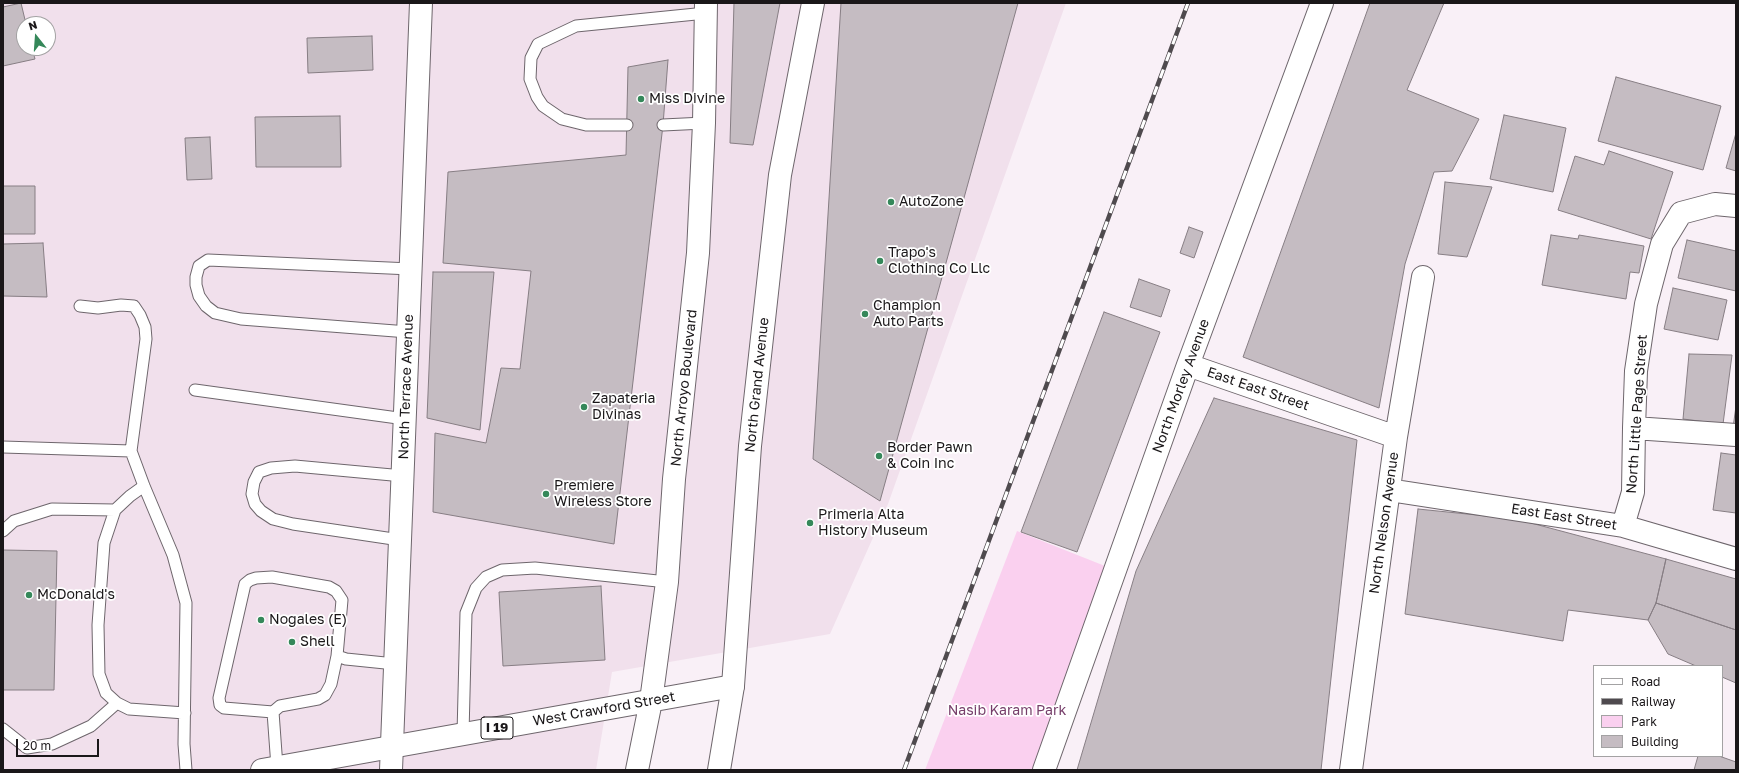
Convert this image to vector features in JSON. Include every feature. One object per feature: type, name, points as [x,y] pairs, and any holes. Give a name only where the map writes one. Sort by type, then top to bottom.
[{"type":"main road","name":"North Terrace Avenue","points":[[391,770],[421,3]]},
{"type":"main road","name":"North Grand Avenue","points":[[719,770],[733,686],[750,446],[780,175],[813,3]]},
{"type":"main road","name":"North Morley Avenue","points":[[1044,770],[1188,365],[1322,3]]},
{"type":"main road","name":"North Arroyo Boulevard","points":[[637,770],[651,701],[667,582],[674,479],[698,253],[704,123],[706,8]]},
{"type":"main road","name":"North Little Page Street","points":[[1623,526],[1633,492],[1636,371],[1646,304],[1662,244],[1681,213],[1715,204],[1736,206]]},
{"type":"main road","name":"North Nelson Avenue","points":[[1351,770],[1396,437],[1423,277]]},
{"type":"main road","name":"East East Street","points":[[1188,365],[1396,437]]},
{"type":"main road","points":[[1634,428],[1736,435]]},
{"type":"main road","name":"East East Street","points":[[1389,490],[1623,526],[1736,559]]},
{"type":"main road","name":"West Crawford Street","points":[[269,769],[733,686]]},
{"type":"lane","points":[[627,125],[586,125],[562,119],[543,106],[537,97],[530,78],[531,58],[538,44],[576,26],[706,8]]},
{"type":"lane","points":[[663,124],[704,123]]},
{"type":"lane","points":[[408,332],[241,319],[215,313],[206,306],[200,296],[196,277],[200,266],[208,260],[411,269]]},
{"type":"lane","points":[[80,306],[98,308],[121,305],[134,306],[145,327],[146,339],[131,451],[173,554],[186,604],[184,744],[186,770]]},
{"type":"lane","points":[[195,390],[405,419]]},
{"type":"lane","points":[[3,447],[131,451]]},
{"type":"lane","points":[[400,540],[293,524],[273,519],[261,511],[255,504],[252,494],[254,482],[259,472],[271,468],[295,466],[403,476]]},
{"type":"lane","points":[[144,486],[130,496],[115,510],[104,543],[98,632],[99,674],[106,693],[117,703],[129,709],[185,713]]},
{"type":"lane","points":[[3,531],[14,521],[52,509],[115,510]]},
{"type":"lane","points":[[463,734],[466,613],[476,588],[486,577],[502,570],[535,568],[667,582]]},
{"type":"lane","points":[[272,577],[329,587],[336,591],[342,600],[337,656],[331,684],[326,695],[318,699],[280,706],[273,712],[224,708],[220,705],[219,698],[245,584],[256,578],[272,577]]},
{"type":"lane","points":[[337,656],[346,659],[395,664]]},
{"type":"lane","points":[[3,729],[27,748],[52,744],[91,726],[117,703]]},
{"type":"lane","points":[[269,769],[273,712]]},
{"type":"shaded area","points":[[3,3],[1066,3],[888,504],[830,634],[612,672],[596,770],[3,770]]},
{"type":"green space","name":"Nasib Karam Park","points":[[1017,531],[1115,570],[1044,770],[925,770]]},
{"type":"building","points":[[21,3],[24,16],[16,16],[16,56],[34,56],[35,59],[3,66],[3,7]]},
{"type":"building","points":[[734,3],[780,3],[753,145],[730,143]]},
{"type":"building","points":[[841,3],[1018,3],[880,501],[813,459]]},
{"type":"building","points":[[1370,3],[1444,3],[1407,90],[1479,119],[1452,171],[1434,172],[1405,264],[1379,408],[1243,357]]},
{"type":"building","points":[[372,36],[373,70],[308,73],[307,38]]},
{"type":"building","points":[[668,60],[663,125],[614,544],[433,512],[435,433],[486,443],[501,368],[520,369],[531,271],[443,263],[448,172],[626,155],[628,67]]},
{"type":"building","points":[[1616,77],[1721,106],[1703,170],[1598,141]]},
{"type":"building","points":[[1504,115],[1566,128],[1553,192],[1490,179]]},
{"type":"building","points":[[340,116],[341,167],[256,167],[255,117]]},
{"type":"building","points":[[1736,133],[1736,171],[1726,168]]},
{"type":"building","points":[[210,137],[212,179],[187,180],[185,138]]},
{"type":"building","points":[[1609,151],[1673,172],[1651,239],[1558,210],[1575,156],[1604,165]]},
{"type":"building","points":[[1445,182],[1492,187],[1467,257],[1438,254]]},
{"type":"building","points":[[3,186],[35,186],[35,234],[3,234]]},
{"type":"building","points":[[1189,227],[1203,232],[1194,258],[1180,253]]},
{"type":"building","points":[[1551,235],[1578,239],[1579,235],[1644,246],[1639,273],[1630,272],[1626,299],[1542,285]]},
{"type":"building","points":[[1687,240],[1736,251],[1736,291],[1678,278]]},
{"type":"building","points":[[43,243],[47,297],[3,296],[3,244]]},
{"type":"building","points":[[433,272],[494,272],[480,430],[427,418]]},
{"type":"building","points":[[1139,279],[1170,290],[1161,317],[1130,307]]},
{"type":"building","points":[[1673,288],[1727,300],[1718,340],[1664,329]]},
{"type":"building","points":[[1104,312],[1160,332],[1077,552],[1021,532]]},
{"type":"building","points":[[1689,354],[1732,355],[1723,424],[1683,419]]},
{"type":"building","points":[[1214,398],[1357,440],[1321,770],[1077,770],[1136,571]]},
{"type":"building","points":[[1736,406],[1736,428],[1733,428]]},
{"type":"building","points":[[1721,453],[1736,455],[1736,513],[1713,510]]},
{"type":"building","points":[[1418,509],[1516,519],[1666,559],[1656,603],[1648,620],[1568,610],[1563,641],[1405,614]]},
{"type":"building","name":"McDonald's","points":[[3,550],[57,551],[54,690],[3,690]]},
{"type":"building","points":[[1666,559],[1736,579],[1736,630],[1656,603]]},
{"type":"building","points":[[601,586],[605,660],[503,666],[499,592]]},
{"type":"building","points":[[1656,603],[1736,630],[1736,683],[1723,677],[1723,665],[1694,665],[1668,654],[1648,620]]},
{"type":"building","points":[[1698,757],[1722,757],[1736,762],[1736,770],[1694,770]]},
{"type":"railway","points":[[904,770],[1188,3]]},
{"type":"place","name":"Miss Divine","points":[[641,99]]},
{"type":"place","name":"AutoZone","points":[[891,202]]},
{"type":"place","name":"Trapo's Clothing Co Llc","points":[[880,261]]},
{"type":"place","name":"Champion Auto Parts","points":[[865,314]]},
{"type":"place","name":"Zapateria Divinas","points":[[584,407]]},
{"type":"place","name":"Border Pawn & Coin Inc","points":[[879,456]]},
{"type":"place","name":"Premiere Wireless Store","points":[[546,494]]},
{"type":"place","name":"Primeria Alta History Museum","points":[[810,523]]},
{"type":"place","name":"McDonald's","points":[[29,595]]},
{"type":"place","name":"Nogales (E)","points":[[261,620]]},
{"type":"place","name":"Shell","points":[[292,642]]}]
